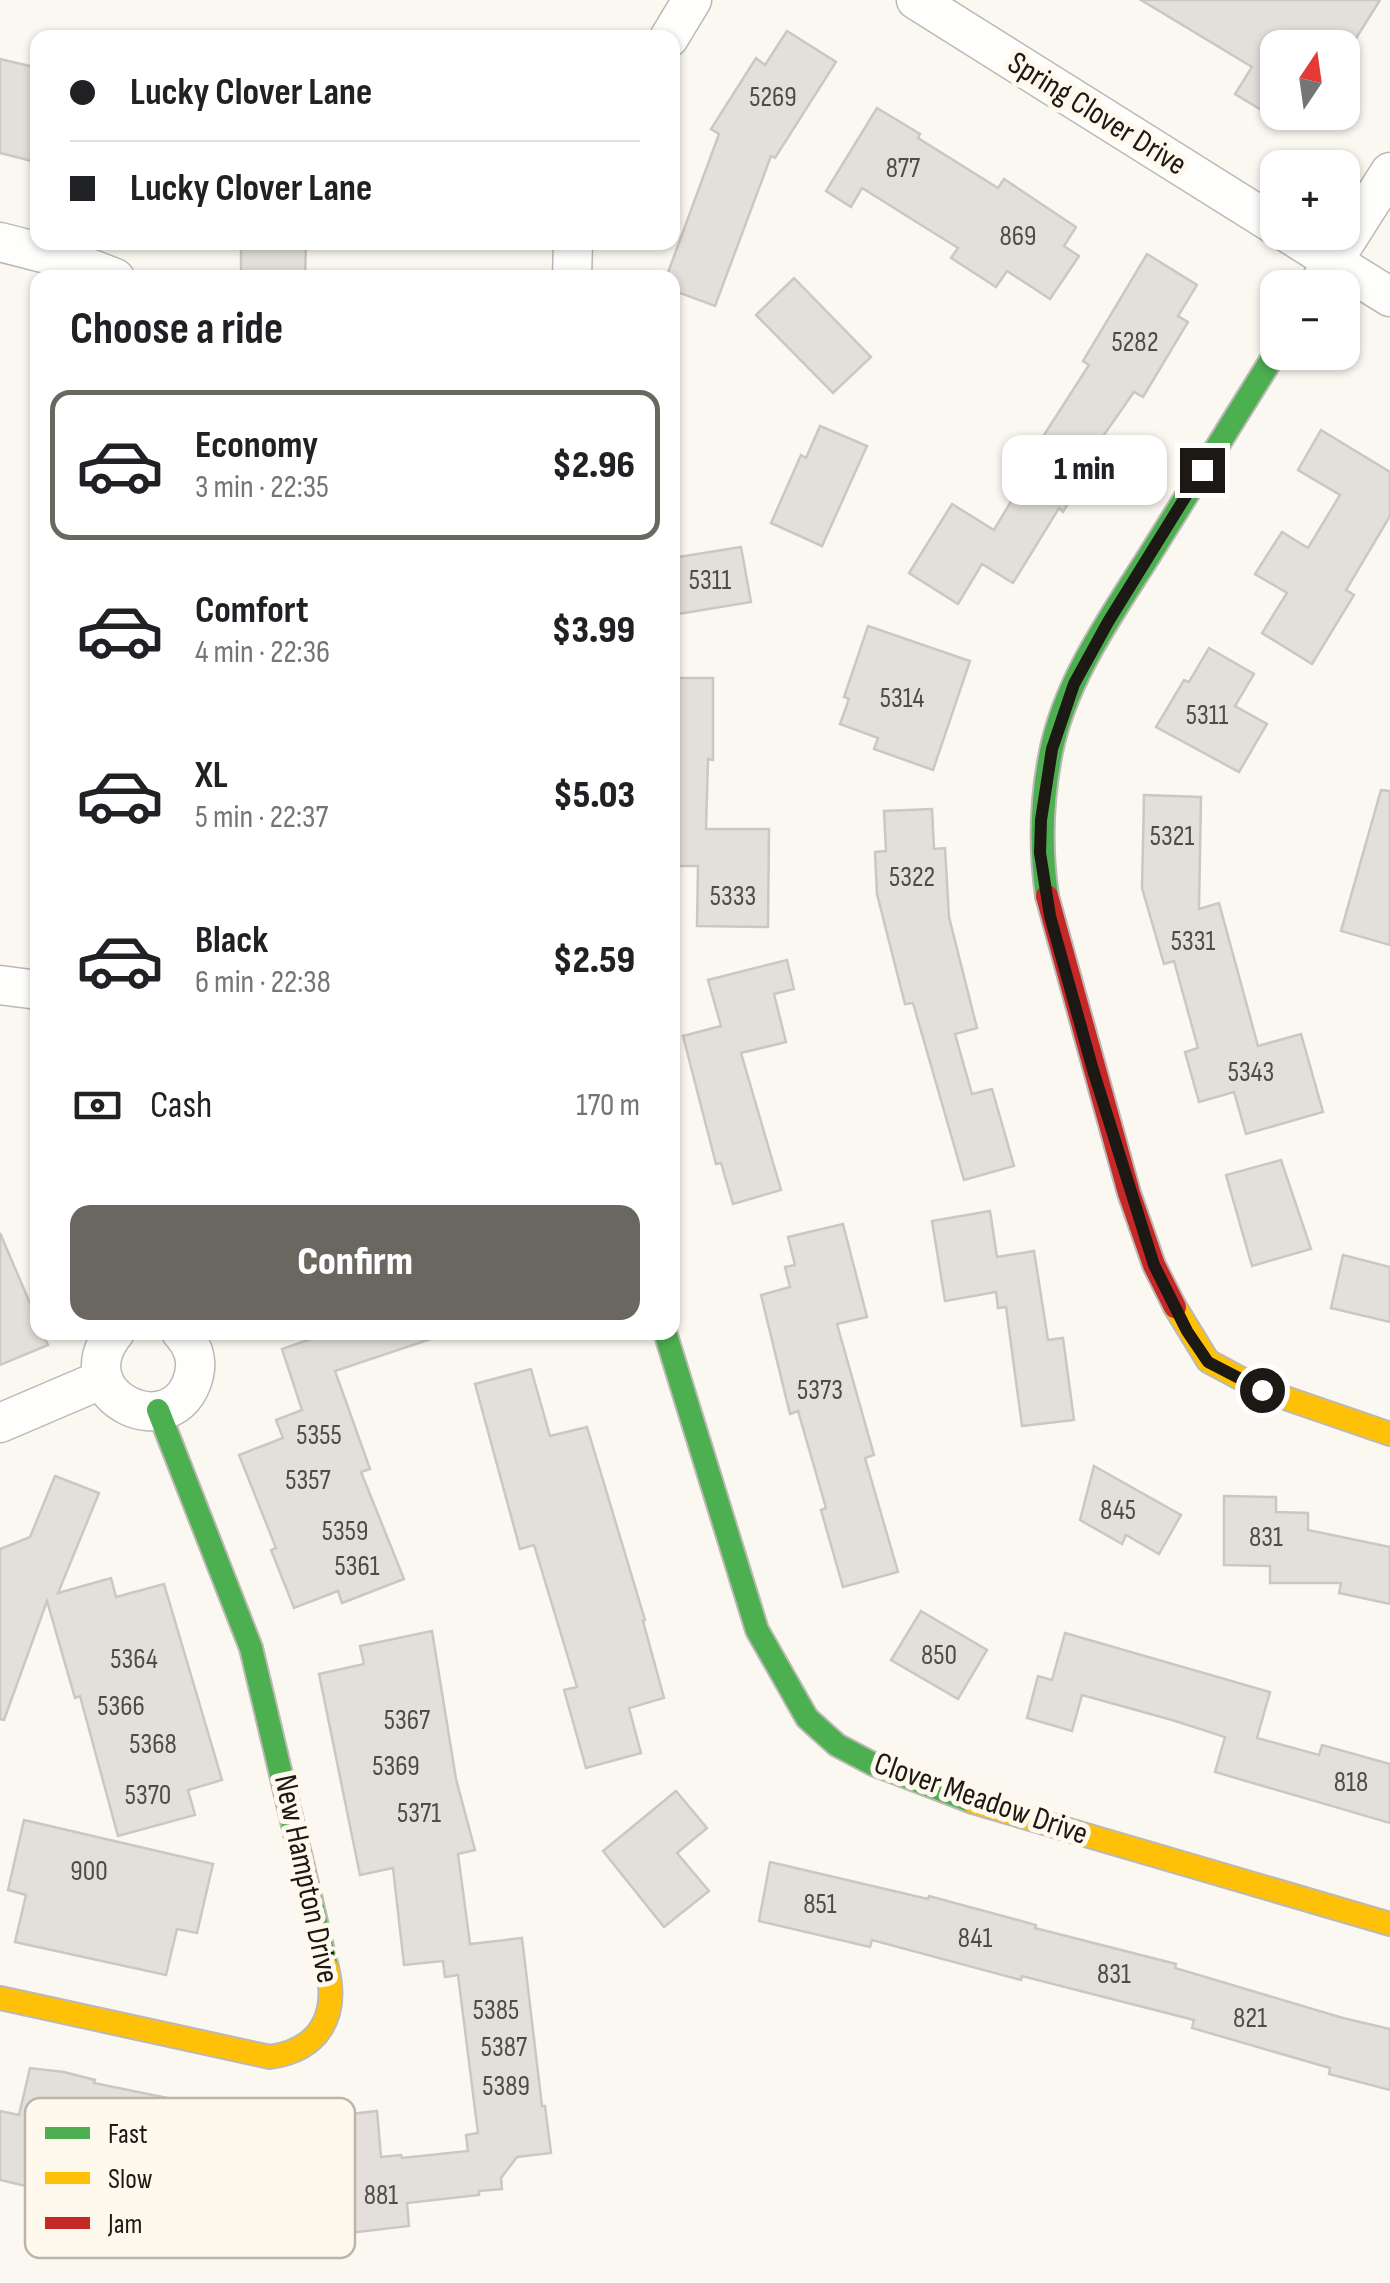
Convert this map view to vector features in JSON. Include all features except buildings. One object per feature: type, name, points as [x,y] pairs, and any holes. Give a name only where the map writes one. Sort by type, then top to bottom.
[{"type":"street","points":[[674,30],[692,0]]},
{"type":"street","name":"Spring Clover Drive","points":[[916,0],[1260,216]]},
{"type":"street","points":[[1327,270],[1390,172]]},
{"type":"street","points":[[0,242],[30,250]]},
{"type":"street","points":[[31,250],[94,270]]},
{"type":"street","points":[[1302,250],[1320,270]]},
{"type":"street","points":[[1360,287],[1390,297]]},
{"type":"street","points":[[1266,370],[1108,622],[1074,684],[1052,749],[1040,853],[1050,916],[1129,1193],[1154,1265],[1187,1331],[1208,1362],[1262,1390],[1390,1434]]},
{"type":"street","points":[[0,985],[30,989]]},
{"type":"street","points":[[110,1340],[102,1355],[104,1379],[113,1396],[138,1411],[158,1410],[180,1400],[190,1386],[195,1371],[194,1355],[186,1340]]},
{"type":"street","name":"Clover Meadow Drive","points":[[667,1340],[757,1630],[807,1718],[837,1745],[947,1794],[1390,1924]]},
{"type":"street","points":[[0,1423],[104,1379]]},
{"type":"street","name":"New Hampton Drive","points":[[0,1998],[270,2057],[291,2056],[308,2046],[322,2031],[328,2016],[331,1983],[264,1689],[158,1410]]},
{"type":"traffic: fast","points":[[1047,896],[1043,806],[1051,752],[1067,700],[1105,626],[1265,370]]},
{"type":"traffic: fast","points":[[667,1340],[757,1630],[807,1718],[837,1745],[873,1764],[973,1802]]},
{"type":"traffic: fast","points":[[158,1410],[251,1648],[327,1968]]},
{"type":"traffic: slow","points":[[1175,1307],[1208,1361],[1262,1390],[1390,1434]]},
{"type":"traffic: slow","points":[[973,1802],[1390,1924]]},
{"type":"traffic: slow","points":[[0,1998],[270,2057],[301,2047],[321,2028],[330,2001],[327,1968]]},
{"type":"traffic: jam","points":[[1047,896],[1129,1193],[1154,1265],[1175,1307]]},
{"type":"route","points":[[1202,470],[1074,684],[1052,749],[1040,853],[1050,916],[1129,1193],[1154,1265],[1187,1331],[1208,1362],[1262,1390]]}]
